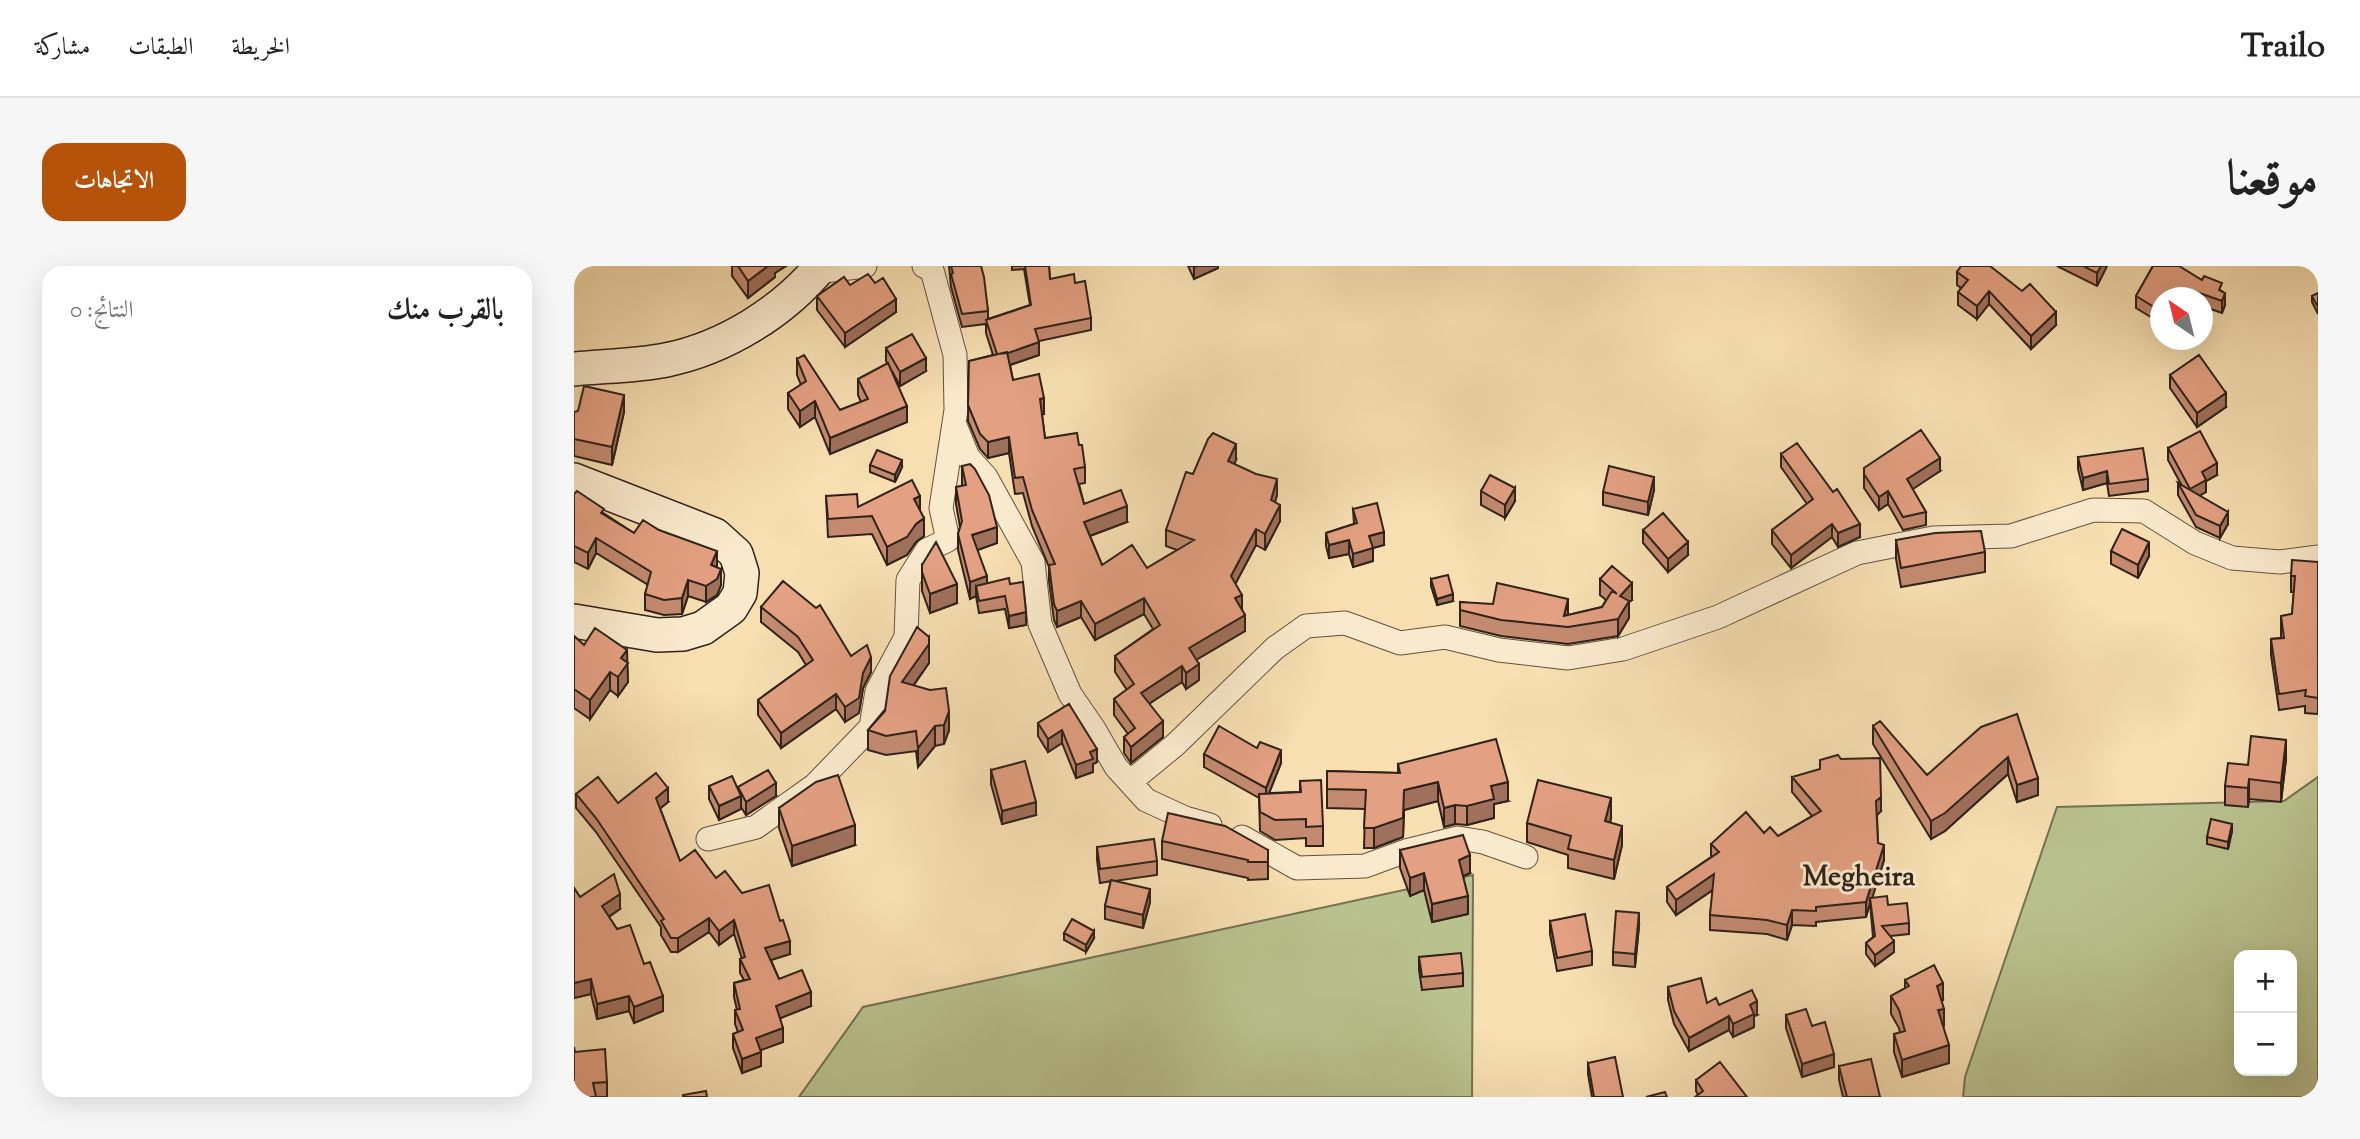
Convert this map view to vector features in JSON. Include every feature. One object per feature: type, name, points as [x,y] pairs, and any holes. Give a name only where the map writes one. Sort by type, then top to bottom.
[{"type":"main road","points":[[574,369],[665,360],[697,351],[745,329],[780,306],[818,269]]},
{"type":"main road","points":[[574,480],[715,535],[736,554],[742,573],[740,593],[731,608],[703,628],[693,631],[657,635],[574,621]]},
{"type":"street","points":[[818,269],[865,266]]},
{"type":"street","points":[[708,839],[756,827],[815,785],[871,727],[877,691],[906,637],[908,580],[927,550],[948,540],[941,508],[957,410],[955,355],[932,271],[924,266]]},
{"type":"street","points":[[955,425],[968,457],[986,477],[1033,562],[1040,624],[1070,694],[1116,767],[1146,800],[1185,818],[1230,830],[1297,868],[1365,866],[1406,851],[1458,838],[1483,842],[1525,857]]},
{"type":"street","points":[[1130,782],[1175,745],[1275,648],[1306,626],[1345,623],[1400,643],[1445,637],[1499,650],[1568,657],[1623,649],[1718,617],[1857,553],[1933,538],[2011,536],[2093,510],[2144,511],[2195,542],[2232,558],[2280,562],[2318,557]]},
{"type":"green space","points":[[2318,777],[2318,1097],[1963,1097],[1965,1077],[2057,807],[2284,801]]},
{"type":"green space","points":[[1473,875],[1472,1097],[799,1097],[863,1007]]},
{"type":"building","points":[[738,266],[768,266],[748,281]]},
{"type":"building","points":[[951,266],[981,266],[988,311],[962,314]]},
{"type":"building","points":[[1025,266],[1049,266],[1050,279],[1074,274],[1075,283],[1085,281],[1091,318],[1035,329],[1039,342],[997,354],[986,320],[1031,305]]},
{"type":"building","points":[[1961,266],[1990,266],[2022,291],[2030,284],[2056,312],[2031,336],[1989,291],[1977,306],[1958,292],[1968,280],[1957,272]]},
{"type":"building","points":[[2083,266],[2101,266],[2097,273]]},
{"type":"building","points":[[2153,266],[2179,266],[2202,280],[2204,276],[2222,283],[2219,290],[2225,293],[2222,301],[2213,298],[2213,287],[2150,287],[2150,305],[2136,296]]},
{"type":"building","points":[[868,274],[875,283],[883,278],[896,299],[845,333],[817,296],[844,277],[850,285]]},
{"type":"building","points":[[2318,293],[2318,307],[2312,296]]},
{"type":"building","points":[[912,334],[926,358],[900,372],[886,348]]},
{"type":"building","points":[[1007,352],[1013,380],[1039,374],[1044,398],[1040,399],[1045,438],[1077,433],[1079,445],[1082,445],[1085,467],[1074,469],[1084,504],[1121,490],[1127,506],[1084,522],[1102,565],[1132,545],[1147,568],[1194,540],[1166,530],[1186,472],[1193,474],[1213,433],[1236,444],[1228,461],[1256,474],[1277,479],[1271,500],[1280,505],[1265,534],[1256,529],[1231,576],[1242,595],[1235,598],[1245,615],[1189,648],[1199,664],[1186,673],[1182,666],[1141,693],[1163,721],[1131,747],[1124,737],[1135,728],[1114,699],[1134,684],[1115,656],[1160,625],[1144,598],[1095,624],[1081,601],[1057,611],[1049,565],[1055,564],[1032,510],[1023,477],[1015,478],[1009,437],[988,442],[980,434],[968,405],[969,361]]},
{"type":"building","points":[[804,355],[840,410],[868,399],[858,379],[888,363],[907,406],[830,438],[815,401],[800,411],[788,393],[806,381],[797,359]]},
{"type":"building","points":[[2199,355],[2226,393],[2197,413],[2170,375]]},
{"type":"building","points":[[584,386],[624,395],[612,447],[574,439],[574,412],[578,411]]},
{"type":"building","points":[[1921,430],[1940,458],[1907,479],[1926,512],[1903,517],[1888,491],[1879,497],[1864,474],[1864,468]]},
{"type":"building","points":[[2200,431],[2217,463],[2202,472],[2206,480],[2190,489],[2168,448]]},
{"type":"building","points":[[1797,443],[1833,492],[1837,489],[1860,524],[1838,533],[1832,524],[1791,555],[1772,530],[1813,499],[1781,454]]},
{"type":"building","points":[[2143,448],[2148,479],[2109,484],[2107,471],[2083,478],[2078,457]]},
{"type":"building","points":[[877,450],[902,460],[895,475],[870,465]]},
{"type":"building","points":[[970,464],[989,495],[997,527],[972,535],[987,576],[970,582],[958,534],[962,521],[956,487],[966,485],[962,466]]},
{"type":"building","points":[[1609,466],[1654,477],[1648,502],[1603,492]]},
{"type":"building","points":[[1490,475],[1515,488],[1505,505],[1481,491]]},
{"type":"building","points":[[912,480],[920,496],[914,499],[924,518],[907,537],[887,547],[872,516],[828,519],[826,496],[857,494],[858,507]]},
{"type":"building","points":[[2178,483],[2228,512],[2220,526],[2196,515]]},
{"type":"building","points":[[577,491],[604,509],[601,513],[634,533],[643,520],[659,530],[717,551],[711,565],[721,569],[717,579],[706,586],[688,580],[682,598],[664,600],[645,594],[651,572],[596,538],[588,553],[574,546],[574,494]]},
{"type":"building","points":[[1377,503],[1384,532],[1369,536],[1373,548],[1353,554],[1349,540],[1329,545],[1326,533],[1357,523],[1353,509]]},
{"type":"building","points":[[1663,513],[1688,542],[1668,559],[1643,530]]},
{"type":"building","points":[[2122,529],[2149,542],[2138,565],[2111,551]]},
{"type":"building","points":[[1981,531],[1985,552],[1901,568],[1896,540],[1935,533]]},
{"type":"building","points":[[936,542],[957,584],[930,594],[922,565]]},
{"type":"building","points":[[2292,560],[2318,562],[2318,698],[2305,696],[2306,690],[2279,694],[2271,639],[2284,638],[2281,616],[2292,614],[2295,576],[2291,576]]},
{"type":"building","points":[[1612,566],[1632,583],[1620,596],[1629,601],[1618,619],[1568,627],[1501,620],[1460,610],[1460,602],[1493,604],[1497,583],[1568,599],[1564,616],[1602,607],[1612,591],[1617,594],[1600,579]]},
{"type":"building","points":[[1448,575],[1453,594],[1437,599],[1431,579]]},
{"type":"building","points":[[1009,578],[1010,584],[1023,582],[1026,612],[1009,616],[1005,596],[979,601],[976,586]]},
{"type":"building","points":[[783,581],[816,608],[820,605],[851,656],[867,645],[871,657],[863,673],[859,698],[845,707],[836,694],[781,733],[758,700],[813,660],[798,637],[761,607]]},
{"type":"building","points":[[917,627],[929,637],[929,644],[902,682],[930,690],[946,688],[949,711],[944,725],[935,726],[918,748],[916,731],[886,736],[868,730],[885,711],[890,676]]},
{"type":"building","points":[[595,628],[627,650],[621,658],[628,663],[618,677],[610,672],[590,700],[574,689],[574,636],[584,645]]},
{"type":"building","points":[[1069,704],[1097,749],[1090,752],[1093,759],[1076,765],[1062,730],[1048,739],[1038,723]]},
{"type":"building","points":[[2017,714],[2038,778],[2017,785],[2008,757],[1945,813],[1931,821],[1873,726],[1880,721],[1927,775],[1981,727]]},
{"type":"building","points":[[1219,726],[1257,748],[1260,742],[1281,750],[1266,788],[1204,754]]},
{"type":"building","points":[[2251,736],[2286,740],[2281,783],[2249,779],[2248,788],[2225,786],[2228,763],[2248,765]]},
{"type":"building","points":[[1496,739],[1508,782],[1491,786],[1494,799],[1467,806],[1444,808],[1438,782],[1404,790],[1403,818],[1374,828],[1364,828],[1366,790],[1327,789],[1327,771],[1400,773],[1398,764]]},
{"type":"building","points":[[1838,755],[1841,759],[1880,758],[1881,797],[1876,801],[1878,843],[1884,845],[1866,902],[1816,907],[1816,911],[1792,910],[1787,925],[1767,920],[1710,915],[1714,874],[1676,900],[1667,887],[1719,852],[1711,844],[1746,812],[1764,833],[1770,827],[1778,836],[1821,811],[1792,777],[1820,769],[1820,760]]},
{"type":"building","points":[[1025,761],[1036,802],[1002,811],[991,770]]},
{"type":"building","points":[[768,770],[776,783],[746,802],[738,787]]},
{"type":"building","points":[[656,773],[668,788],[656,798],[680,861],[695,850],[716,878],[725,871],[742,893],[769,885],[780,921],[783,920],[790,941],[765,948],[779,979],[802,970],[811,992],[776,1006],[783,1028],[756,1038],[761,1052],[742,1059],[733,1034],[743,1030],[735,1010],[740,1009],[734,983],[750,979],[740,959],[745,957],[734,920],[719,931],[709,918],[678,938],[671,938],[661,921],[664,919],[596,818],[576,794],[598,777],[618,803]]},
{"type":"building","points":[[838,775],[855,825],[792,846],[779,808],[816,782]]},
{"type":"building","points":[[732,776],[741,796],[719,806],[709,786]]},
{"type":"building","points":[[1321,780],[1323,826],[1306,827],[1306,819],[1275,820],[1260,812],[1259,794],[1301,792],[1300,781]]},
{"type":"building","points":[[1538,780],[1611,798],[1605,821],[1622,826],[1614,860],[1568,849],[1571,836],[1527,823]]},
{"type":"building","points":[[1168,813],[1225,826],[1268,850],[1268,862],[1248,862],[1162,841]]},
{"type":"building","points":[[2211,819],[2232,824],[2228,842],[2207,837]]},
{"type":"building","points":[[1463,835],[1470,855],[1459,860],[1468,896],[1432,904],[1424,873],[1410,878],[1400,850]]},
{"type":"building","points":[[1154,839],[1157,861],[1100,869],[1097,847]]},
{"type":"building","points":[[614,874],[620,894],[602,906],[617,929],[630,925],[644,964],[650,962],[663,996],[634,1007],[629,996],[597,1004],[591,979],[574,983],[574,888],[580,897]]},
{"type":"building","points":[[1111,880],[1150,889],[1143,915],[1105,906]]},
{"type":"building","points":[[1887,896],[1888,905],[1907,903],[1909,923],[1882,926],[1894,941],[1875,955],[1866,943],[1875,936],[1870,898]]},
{"type":"building","points":[[1616,911],[1639,913],[1635,954],[1613,952]]},
{"type":"building","points":[[1585,914],[1592,951],[1557,958],[1550,921]]},
{"type":"building","points":[[1072,919],[1094,931],[1086,945],[1064,933]]},
{"type":"building","points":[[1461,953],[1463,973],[1422,977],[1419,957]]},
{"type":"building","points":[[1934,965],[1943,983],[1937,986],[1944,1009],[1938,1010],[1949,1045],[1902,1060],[1894,1034],[1905,1031],[1899,1010],[1891,996],[1909,986],[1905,980]]},
{"type":"building","points":[[1701,978],[1707,1003],[1716,998],[1719,1005],[1752,990],[1757,1001],[1750,1005],[1754,1014],[1733,1024],[1729,1016],[1689,1038],[1674,1011],[1668,987]]},
{"type":"building","points":[[1806,1009],[1812,1026],[1825,1022],[1834,1054],[1802,1064],[1786,1015]]},
{"type":"building","points":[[574,1047],[575,1052],[605,1049],[607,1082],[593,1083],[596,1097],[574,1097]]},
{"type":"building","points":[[1615,1057],[1623,1097],[1594,1097],[1588,1063]]},
{"type":"building","points":[[1871,1059],[1880,1097],[1847,1097],[1839,1066]]},
{"type":"building","points":[[1720,1062],[1747,1097],[1695,1097],[1703,1091],[1696,1080]]},
{"type":"building","points":[[706,1091],[707,1097],[683,1097],[683,1095]]},
{"type":"building","points":[[1665,1092],[1667,1097],[1646,1097]]},
{"type":"district","name":"Megheira","points":[[1859,875]]}]
